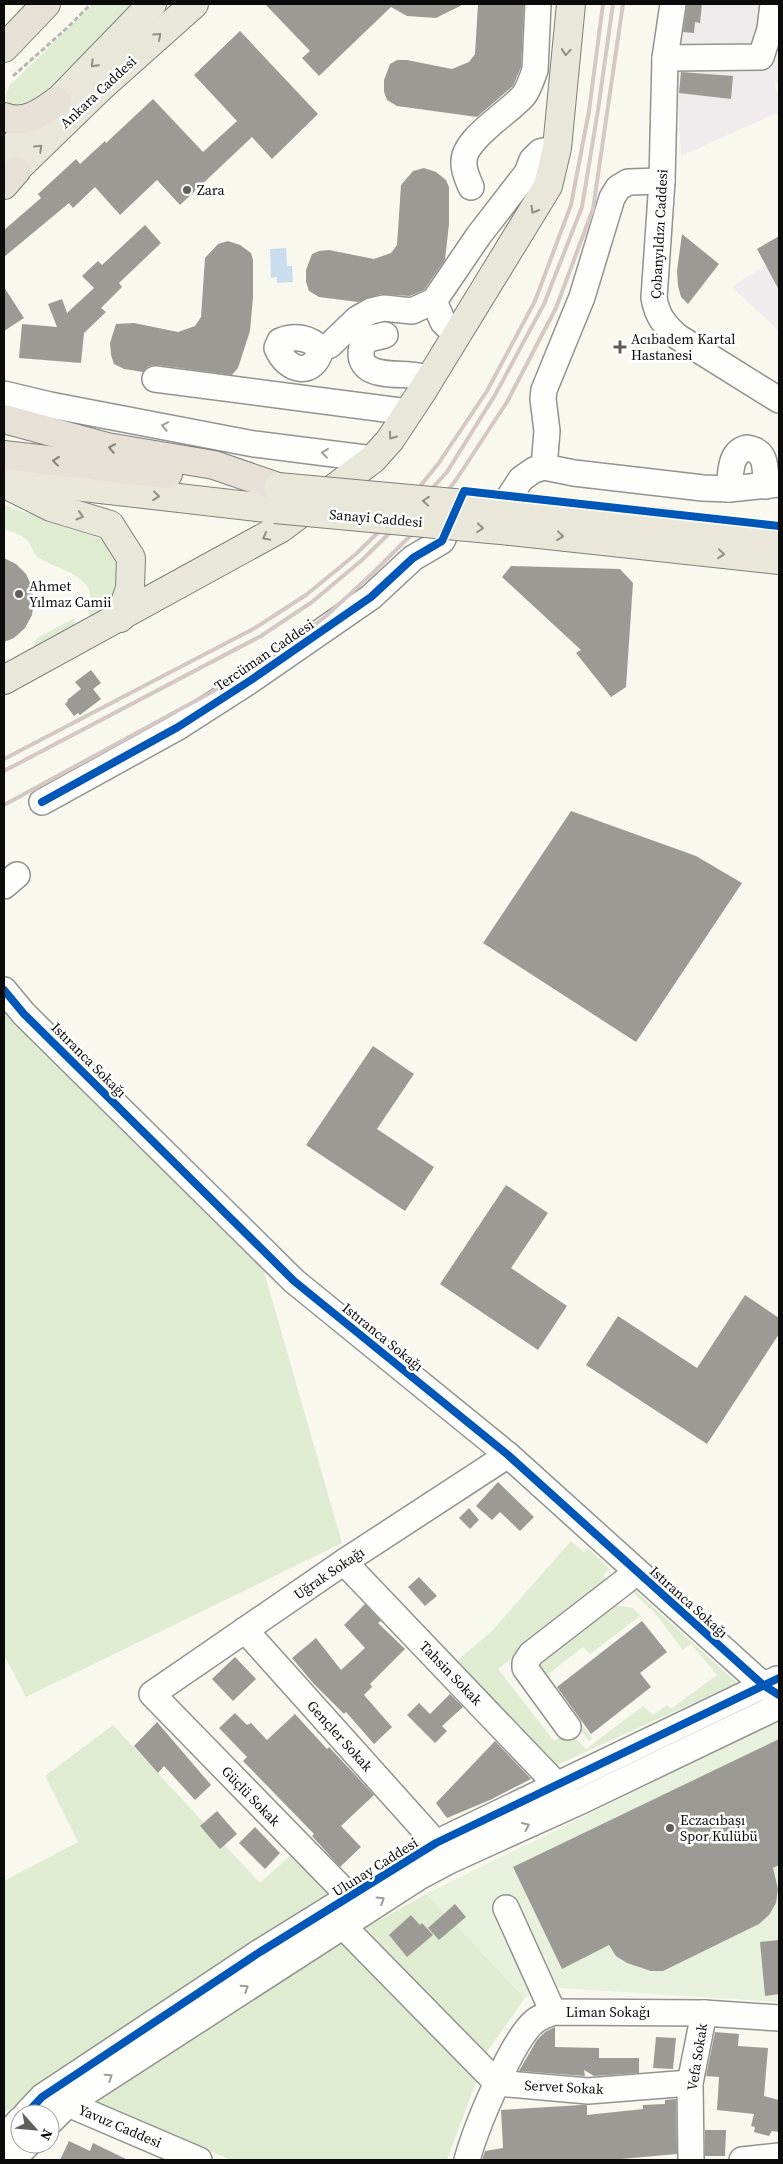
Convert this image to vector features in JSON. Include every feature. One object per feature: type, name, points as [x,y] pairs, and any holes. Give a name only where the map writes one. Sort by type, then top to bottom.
[{"type":"highway","points":[[4,26],[28,4]]},
{"type":"highway","points":[[4,48],[46,4]]},
{"type":"highway","points":[[4,117],[10,120],[28,119],[38,115],[57,101]]},
{"type":"highway","points":[[4,419],[107,447],[214,465],[277,498]]},
{"type":"highway","points":[[4,455],[277,498]]},
{"type":"main road","name":"Ankara Caddesi","points":[[7,173],[24,136],[152,4]]},
{"type":"main road","name":"Ankara Caddesi","points":[[7,173],[194,4]]},
{"type":"main road","points":[[4,680],[281,528],[373,459],[390,440],[548,186],[557,148],[571,4]]},
{"type":"main road","name":"Sanayi Caddesi","points":[[4,478],[277,498],[666,522],[779,538]]},
{"type":"main road","points":[[4,483],[51,507],[110,525],[131,558],[130,588],[120,618]]},
{"type":"main road","name":"Sanayi Caddesi","points":[[510,512],[779,560]]},
{"type":"street","points":[[471,187],[463,163],[470,145],[513,107],[526,92],[535,70],[538,4]]},
{"type":"street","name":"Çobanyıldızı Caddesi","points":[[672,4],[665,58],[662,181],[654,298],[656,310],[664,324],[678,337],[779,400]]},
{"type":"street","points":[[665,58],[761,57],[770,29],[773,4]]},
{"type":"street","points":[[321,349],[330,345],[357,319],[371,311],[384,308],[412,311],[434,302],[479,235],[524,178],[532,160],[540,152],[557,148]]},
{"type":"street","points":[[544,467],[548,431],[543,399],[544,390],[548,375],[582,297],[612,198],[622,184],[662,181]]},
{"type":"street","points":[[434,302],[443,322],[456,335]]},
{"type":"street","points":[[385,334],[368,339],[362,346],[362,357],[366,366],[382,373],[417,376],[429,380]]},
{"type":"street","points":[[155,379],[408,412]]},
{"type":"street","points":[[4,394],[50,405],[254,444],[373,459]]},
{"type":"street","points":[[730,489],[733,461],[739,451],[747,448],[759,452],[765,461],[772,485],[730,489],[664,484],[574,473],[544,467],[534,470],[521,479],[510,512],[779,526]]},
{"type":"street","name":"Tercüman Caddesi","points":[[42,802],[178,727],[251,680],[371,597],[413,558],[442,541],[464,491],[510,512]]},
{"type":"street","name":"Istıranca Sokağı","points":[[4,990],[24,1014],[294,1281],[508,1455],[637,1572],[774,1686]]},
{"type":"street","name":"Uğrak Sokağı","points":[[152,1694],[344,1562],[508,1455]]},
{"type":"street","name":"Tahsin Sokak","points":[[344,1562],[557,1785]]},
{"type":"street","points":[[568,1727],[525,1668],[527,1658],[637,1572]]},
{"type":"street","name":"Gençler Sokak","points":[[244,1630],[436,1843]]},
{"type":"street","name":"Ulunay Caddesi","points":[[37,2104],[260,1952],[436,1843],[557,1785],[774,1686]]},
{"type":"street","name":"Güçlü Sokak","points":[[152,1694],[350,1897]]},
{"type":"street","points":[[60,2112],[68,2104],[418,1877],[779,1706]]},
{"type":"street","points":[[506,1908],[553,2012]]},
{"type":"street","points":[[342,1925],[497,2083]]},
{"type":"street","name":"Liman Sokağı","points":[[467,2160],[497,2083],[523,2035],[536,2020],[553,2012],[704,2013],[779,2018]]},
{"type":"street","name":"Vefa Sokak","points":[[691,2160],[690,2082],[704,2013]]},
{"type":"street","name":"Servet Sokak","points":[[497,2083],[588,2091],[690,2082]]},
{"type":"street","name":"Ulunay Caddesi","points":[[60,2104],[68,2104]]},
{"type":"street","name":"Yavuz Caddesi","points":[[68,2104],[149,2151],[199,2160]]},
{"type":"street","points":[[742,2160],[779,2156]]},
{"type":"path","points":[[13,76],[68,28],[91,4]]},
{"type":"shaded area","points":[[683,4],[779,4],[779,82],[775,84],[779,101],[779,112],[681,156],[675,53]]},
{"type":"shaded area","points":[[779,255],[779,331],[732,287]]},
{"type":"green space","points":[[94,4],[133,4],[40,97],[19,107],[7,102],[6,94],[10,85]]},
{"type":"green space","points":[[4,505],[110,542],[122,567],[110,611],[92,620],[88,611],[89,590],[84,582],[67,571],[39,558],[26,539],[4,529]]},
{"type":"green space","points":[[73,619],[77,629],[36,647],[34,644],[37,638]]},
{"type":"green space","points":[[4,1011],[263,1268],[342,1543],[26,1697],[4,1655]]},
{"type":"green space","points":[[571,1541],[584,1552],[588,1548],[609,1569],[603,1575],[609,1583],[498,1669],[554,1741],[569,1731],[586,1749],[643,1706],[653,1715],[667,1705],[671,1709],[717,1675],[691,1644],[683,1650],[654,1612],[628,1588],[630,1586],[737,1683],[555,1766],[457,1661],[492,1631]]},
{"type":"green space","points":[[608,1604],[633,1608],[640,1616],[590,1654],[583,1647],[546,1676],[592,1738],[589,1741],[533,1666]]},
{"type":"green space","name":"Eczacıbaşı Spor Kulübü","points":[[779,1720],[779,2002],[543,1987],[525,1998],[426,1894],[674,1772],[677,1765]]},
{"type":"green space","points":[[113,1725],[260,1883],[291,1855],[331,1897],[18,2104],[10,2104],[10,2109],[4,2113],[4,1881],[78,1842],[45,1776]]},
{"type":"green space","points":[[426,1894],[525,1998],[488,2050],[447,2160],[231,2160],[91,2102],[358,1932]]},
{"type":"water","points":[[286,248],[287,266],[292,266],[293,282],[277,283],[277,277],[271,278],[270,249]]},
{"type":"building","points":[[265,4],[464,4],[436,18],[407,16],[391,7],[319,76],[302,58],[310,51]]},
{"type":"building","points":[[478,4],[524,4],[521,67],[513,86],[477,117],[397,106],[387,100],[384,92],[384,80],[390,64],[397,60],[407,60],[452,69],[469,62],[475,54]]},
{"type":"building","points":[[687,4],[702,4],[700,23],[695,22],[694,33],[683,32]]},
{"type":"building","points":[[240,31],[318,114],[272,159],[252,137],[180,205],[157,180],[120,215],[95,187],[73,208],[69,203],[4,257],[4,230],[41,198],[38,194],[76,159],[80,164],[105,141],[106,143],[153,99],[203,152],[237,121],[194,75]]},
{"type":"building","points":[[681,72],[733,76],[731,99],[679,93]]},
{"type":"building","points":[[424,168],[436,172],[446,180],[449,187],[449,224],[445,260],[424,290],[410,296],[381,294],[358,302],[319,297],[309,291],[306,282],[306,270],[312,254],[329,250],[374,259],[391,253],[397,245],[401,185],[413,171]]},
{"type":"building","points":[[145,225],[161,243],[119,283],[122,287],[101,308],[106,312],[84,333],[81,363],[19,358],[22,324],[57,327],[48,304],[62,299],[67,313],[94,288],[82,276],[98,261],[102,265]]},
{"type":"building","points":[[682,234],[719,264],[688,304],[681,297],[678,286],[677,271]]},
{"type":"building","points":[[779,236],[779,290],[757,249]]},
{"type":"building","points":[[228,241],[240,245],[251,253],[253,260],[253,297],[250,331],[238,368],[232,375],[157,365],[149,366],[143,372],[124,369],[114,364],[110,343],[116,324],[134,323],[178,332],[195,326],[201,317],[205,258],[218,244]]},
{"type":"building","points":[[4,287],[24,318],[4,331]]},
{"type":"building","name":"Ahmet Yılmaz Camii","points":[[4,558],[16,564],[26,574],[32,587],[34,601],[32,615],[25,628],[14,638],[4,642]]},
{"type":"building","points":[[511,566],[620,569],[633,583],[626,687],[611,697],[576,653],[581,650],[502,577]]},
{"type":"building","points":[[91,670],[101,683],[93,689],[101,699],[80,715],[78,713],[74,716],[65,704],[67,700],[81,689],[75,682]]},
{"type":"building","points":[[571,811],[696,856],[742,883],[636,1042],[483,943]]},
{"type":"building","points":[[373,1046],[414,1074],[377,1129],[434,1167],[405,1211],[306,1145]]},
{"type":"building","points":[[506,1185],[548,1213],[511,1268],[567,1306],[538,1350],[440,1284]]},
{"type":"building","points":[[745,1295],[779,1318],[779,1334],[707,1444],[586,1365],[618,1316],[697,1368]]},
{"type":"building","points":[[498,1482],[534,1517],[520,1531],[500,1512],[492,1520],[476,1506]]},
{"type":"building","points":[[469,1508],[479,1520],[470,1529],[459,1518]]},
{"type":"building","points":[[419,1577],[437,1596],[425,1606],[408,1587]]},
{"type":"building","points":[[365,1604],[381,1621],[378,1623],[405,1649],[370,1684],[372,1687],[364,1695],[392,1727],[374,1744],[346,1712],[344,1714],[313,1683],[292,1658],[316,1638],[341,1670],[365,1648],[344,1625]]},
{"type":"building","points":[[642,1621],[667,1652],[640,1673],[651,1687],[591,1734],[557,1687]]},
{"type":"building","points":[[235,1657],[256,1679],[233,1701],[212,1679]]},
{"type":"building","points":[[450,1694],[463,1707],[442,1726],[447,1731],[435,1743],[407,1715],[419,1703],[430,1714]]},
{"type":"building","points":[[235,1713],[247,1725],[251,1723],[267,1740],[295,1714],[327,1749],[329,1747],[374,1795],[341,1826],[361,1847],[340,1867],[312,1836],[314,1834],[243,1761],[247,1757],[219,1728]]},
{"type":"building","points":[[157,1722],[211,1785],[195,1800],[164,1766],[158,1773],[134,1746]]},
{"type":"building","name":"Eczacıbaşı Spor Kulübü","points":[[779,1739],[779,1865],[773,1868],[778,1889],[776,1903],[769,1915],[759,1924],[663,1971],[651,1971],[627,1963],[616,1956],[609,1945],[562,1969],[513,1867]]},
{"type":"building","points":[[495,1741],[531,1779],[490,1800],[447,1818],[436,1803]]},
{"type":"building","points":[[217,1811],[237,1834],[220,1849],[200,1826]]},
{"type":"building","points":[[255,1827],[280,1853],[265,1869],[239,1843]]},
{"type":"building","points":[[455,1904],[466,1917],[439,1940],[428,1928]]},
{"type":"building","points":[[411,1915],[433,1935],[407,1957],[389,1935]]},
{"type":"building","points":[[779,1940],[779,1994],[765,1996],[760,1942]]},
{"type":"building","points":[[555,2027],[555,2047],[599,2048],[599,2058],[639,2058],[639,2073],[594,2076],[584,2070],[585,2076],[519,2071],[537,2040],[545,2032]]},
{"type":"building","points":[[715,2032],[739,2034],[738,2046],[768,2048],[764,2096],[779,2100],[779,2132],[772,2131],[769,2136],[754,2132],[755,2127],[751,2126],[754,2114],[717,2110],[719,2077],[706,2076]]},
{"type":"building","points":[[656,2037],[676,2038],[673,2069],[653,2068]]},
{"type":"building","points":[[676,2099],[677,2154],[610,2160],[482,2160],[485,2151],[503,2148],[501,2110],[587,2105],[587,2115],[643,2109],[643,2105],[665,2104],[665,2100]]},
{"type":"building","points":[[705,2130],[726,2130],[725,2156],[705,2156]]},
{"type":"building","points":[[69,2141],[90,2151],[93,2143],[128,2160],[60,2160]]},
{"type":"railway","points":[[4,759],[255,628],[306,595],[356,554],[399,512],[438,464],[487,391],[535,301],[571,205],[589,111],[603,4]]},
{"type":"railway","points":[[4,771],[261,636],[312,602],[362,560],[406,517],[447,472],[495,395],[544,304],[582,207],[613,4]]},
{"type":"railway","points":[[4,805],[210,693],[275,654],[325,617],[374,572],[419,527],[456,480],[507,402],[556,308],[593,209],[623,4]]},
{"type":"cycle path","points":[[42,802],[178,727],[251,680],[371,597],[413,558],[442,541],[464,491],[779,526]]},
{"type":"cycle path","points":[[4,990],[24,1014],[294,1281],[508,1455],[763,1685],[779,1695]]},
{"type":"cycle path","points":[[35,2104],[42,2097],[260,1952],[436,1843],[779,1678]]},
{"type":"place","name":"Zara","points":[[187,190]]},
{"type":"place","name":"Acıbadem Kartal Hastanesi","points":[[620,347]]},
{"type":"place","name":"Ahmet Yılmaz Camii","points":[[19,594]]},
{"type":"place","name":"Eczacıbaşı Spor Kulübü","points":[[670,1828]]}]
